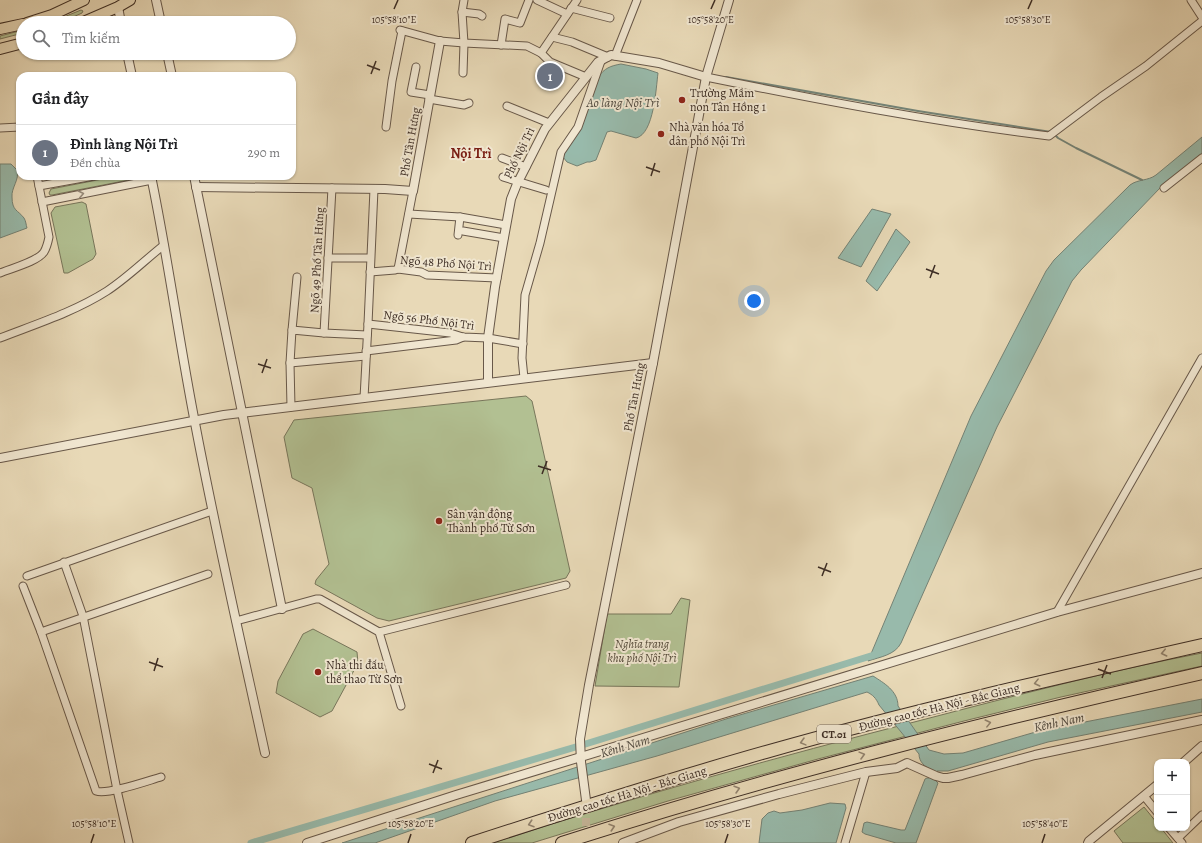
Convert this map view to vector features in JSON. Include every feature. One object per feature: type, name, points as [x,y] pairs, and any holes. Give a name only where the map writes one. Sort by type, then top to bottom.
[{"type":"highway","name":"Đường cao tốc Hà Nội - Bắc Giang","points":[[472,843],[647,787],[776,750],[904,716],[1078,673],[1202,645]]},
{"type":"highway","name":"CT.01","points":[[562,843],[655,813],[783,776],[1045,709],[1202,673]]},
{"type":"main road","points":[[49,16],[84,0]]},
{"type":"main road","points":[[97,16],[130,0]]},
{"type":"main road","points":[[0,29],[16,26]]},
{"type":"main road","points":[[0,49],[16,45]]},
{"type":"street","points":[[156,0],[159,16]]},
{"type":"street","points":[[463,73],[464,44],[462,12],[464,0]]},
{"type":"street","points":[[501,45],[504,19],[520,22],[529,0]]},
{"type":"street","points":[[537,0],[569,11],[610,18]]},
{"type":"street","points":[[541,53],[577,0]]},
{"type":"street","points":[[524,378],[522,344],[525,295],[543,231],[562,152],[578,127],[608,58],[637,0]]},
{"type":"street","name":"Phố Tân Hưng","points":[[586,800],[580,739],[589,685],[653,363],[706,77],[729,0]]},
{"type":"street","points":[[1191,0],[1202,17]]},
{"type":"street","points":[[118,7],[120,16]]},
{"type":"street","points":[[462,12],[479,14],[482,16]]},
{"type":"street","points":[[552,37],[572,42],[608,58],[659,63],[706,77],[810,98],[995,130],[1049,136],[1146,66],[1202,21]]},
{"type":"street","points":[[386,127],[401,31],[440,41],[464,44],[527,46],[541,53],[550,62],[586,77]]},
{"type":"street","name":"Phố Tân Hưng","points":[[196,187],[332,188],[413,191],[440,41]]},
{"type":"street","name":"Phố Nội Trì","points":[[488,382],[488,338],[511,199],[544,129],[598,62],[608,58]]},
{"type":"street","points":[[129,60],[131,72]]},
{"type":"street","points":[[169,60],[171,72]]},
{"type":"street","points":[[416,67],[411,92],[464,105],[469,103]]},
{"type":"street","points":[[508,106],[549,123]]},
{"type":"street","points":[[0,128],[16,128]]},
{"type":"street","points":[[502,158],[526,167]]},
{"type":"street","points":[[1164,188],[1202,158]]},
{"type":"street","points":[[503,177],[546,190]]},
{"type":"street","points":[[0,273],[37,259],[48,245],[49,236],[38,180]]},
{"type":"street","points":[[40,186],[72,180]]},
{"type":"street","points":[[42,202],[142,180]]},
{"type":"street","points":[[151,180],[194,421],[212,511],[265,753]]},
{"type":"street","points":[[195,180],[282,609]]},
{"type":"street","name":"Ngõ 49 Phố Tân Hưng","points":[[324,333],[332,188]]},
{"type":"street","points":[[364,398],[374,189]]},
{"type":"street","points":[[398,269],[413,191]]},
{"type":"street","points":[[409,214],[460,217],[506,225]]},
{"type":"street","points":[[460,217],[460,233],[504,238]]},
{"type":"street","points":[[0,338],[82,304],[107,290],[164,245]]},
{"type":"street","points":[[328,258],[370,258]]},
{"type":"street","name":"Ngõ 48 Phố Nội Trì","points":[[370,272],[398,269],[421,272],[427,275],[497,278]]},
{"type":"street","points":[[291,407],[290,363],[297,277]]},
{"type":"street","name":"Ngõ 56 Phố Nội Trì","points":[[368,324],[450,333],[463,337],[488,338],[522,344]]},
{"type":"street","points":[[292,330],[367,335]]},
{"type":"street","points":[[290,363],[366,354],[456,340],[463,337]]},
{"type":"street","points":[[1057,612],[1202,358]]},
{"type":"street","points":[[0,458],[241,413],[653,363]]},
{"type":"street","points":[[27,576],[212,511]]},
{"type":"street","points":[[64,562],[83,616],[117,790],[129,843]]},
{"type":"street","points":[[41,632],[83,616],[208,574]]},
{"type":"street","points":[[307,843],[456,795],[1057,612],[1202,574]]},
{"type":"street","points":[[236,621],[320,599],[379,632],[566,585]]},
{"type":"street","points":[[23,586],[41,632],[96,790],[103,792],[117,790],[161,777]]},
{"type":"street","points":[[379,632],[401,706]]},
{"type":"street","points":[[622,843],[687,820],[779,794],[866,772],[897,768],[905,763],[936,776],[948,778],[1035,755],[1202,720]]},
{"type":"street","points":[[1187,759],[1202,746]]},
{"type":"street","points":[[845,843],[866,772]]},
{"type":"street","points":[[1088,843],[1154,788]]},
{"type":"street","points":[[1144,796],[1154,808]]},
{"type":"street","points":[[1172,831],[1180,840],[1202,815]]},
{"type":"green space","points":[[81,10],[83,11],[75,16],[66,16]]},
{"type":"green space","points":[[16,32],[16,35],[0,39],[0,36]]},
{"type":"green space","points":[[97,180],[129,180],[50,195],[49,193],[51,189]]},
{"type":"green space","points":[[82,202],[86,204],[96,254],[93,259],[68,273],[64,273],[51,213],[55,207]]},
{"type":"green space","name":"Sân vận động Thành phố Từ Sơn","points":[[526,396],[532,401],[570,571],[566,578],[389,621],[377,618],[315,584],[316,580],[329,564],[312,488],[292,478],[284,437],[294,420]]},
{"type":"green space","name":"Nghĩa trang khu phố Nội Trì","points":[[681,598],[690,600],[679,687],[595,686],[607,614],[671,614]]},
{"type":"green space","name":"Nhà thi đấu thể thao Từ Sơn","points":[[313,629],[357,652],[358,663],[332,711],[320,717],[276,693],[278,681],[303,634]]},
{"type":"green space","points":[[1202,653],[1202,666],[1061,697],[818,759],[668,801],[532,843],[492,843],[706,778],[814,748],[1061,684]]},
{"type":"green space","points":[[1144,807],[1154,819],[1154,831],[1163,831],[1173,843],[1123,843],[1114,831]]},
{"type":"water","name":"Ao làng Nội Trì","points":[[621,64],[658,73],[653,110],[647,128],[642,135],[636,138],[611,131],[607,132],[596,160],[577,166],[567,162],[563,157],[564,154],[582,126],[598,77],[608,68]]},
{"type":"water","points":[[1202,137],[1202,153],[1160,188],[1072,281],[997,427],[901,643],[891,653],[868,661],[971,416],[1046,271],[1054,260],[1130,185],[1156,175]]},
{"type":"water","points":[[0,164],[11,164],[16,169],[16,180],[12,194],[12,202],[14,208],[25,219],[27,228],[0,238]]},
{"type":"water","points":[[872,209],[891,214],[861,267],[838,258]]},
{"type":"water","points":[[896,229],[910,242],[877,291],[866,281]]},
{"type":"water","name":"Kênh Nam","points":[[873,676],[890,688],[896,696],[898,706],[929,750],[944,754],[963,753],[1039,731],[1202,699],[1202,712],[1048,742],[948,771],[937,771],[935,780],[938,783],[916,843],[896,843],[862,832],[864,823],[867,822],[905,830],[925,779],[929,778],[932,770],[923,764],[919,754],[879,705],[877,700],[867,692],[657,756],[495,801],[375,843],[342,843],[726,719]]},
{"type":"water","points":[[830,803],[845,804],[846,808],[836,843],[759,843],[762,819],[768,813],[774,811],[780,813],[802,810]]},
{"type":"waterway","points":[[726,77],[918,111],[1051,132]]},
{"type":"waterway","points":[[1054,134],[1058,138],[1076,148],[1142,180]]},
{"type":"waterway","points":[[251,843],[579,746],[874,655],[878,652]]},
{"type":"tunnel","points":[[586,803],[586,838]]},
{"type":"place","name":"Đình làng Nội Trì","points":[[550,76]]},
{"type":"place","name":"Trường Mầm non Tân Hồng 1","points":[[682,100]]},
{"type":"place","name":"Nhà văn hóa Tổ dân phố Nội Trì","points":[[661,134]]},
{"type":"place","name":"Sân vận động Thành phố Từ Sơn","points":[[439,521]]},
{"type":"place","name":"Nhà thi đấu thể thao Từ Sơn","points":[[318,672]]},
{"type":"district","name":"Nội Trì","points":[[471,153]]}]
